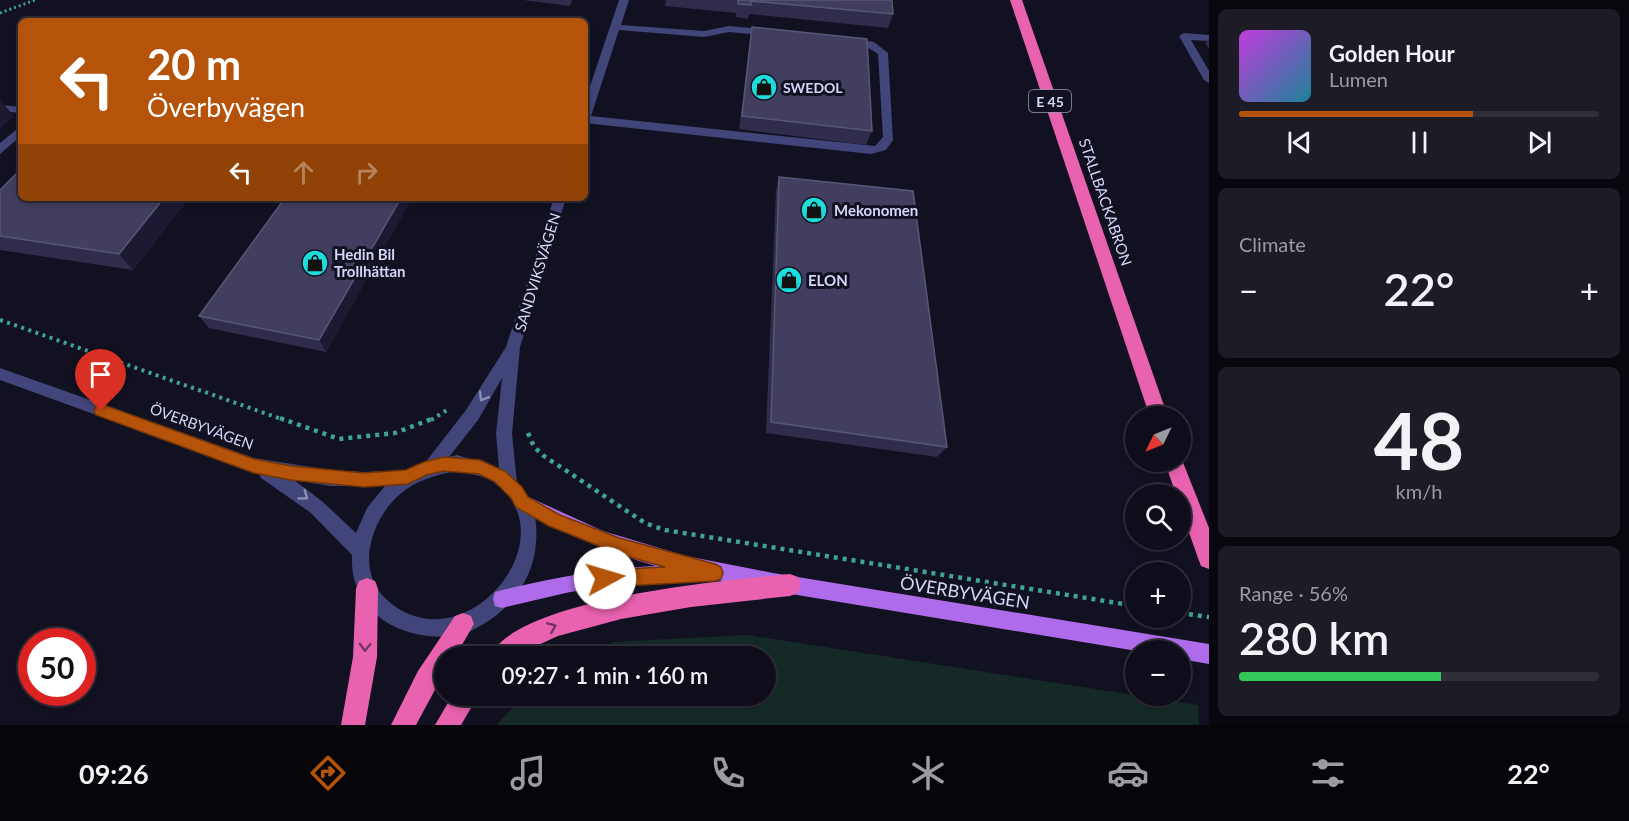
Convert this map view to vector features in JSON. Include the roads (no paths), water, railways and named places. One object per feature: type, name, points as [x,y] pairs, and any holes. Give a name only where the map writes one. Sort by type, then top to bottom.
[{"type":"highway","name":"STALLBACKABRON","points":[[1016,0],[1155,406]]},
{"type":"highway","points":[[1179,472],[1209,558]]},
{"type":"highway","points":[[516,646],[527,638],[566,621],[624,608],[696,595],[790,585]]},
{"type":"highway","points":[[353,725],[365,657],[367,589]]},
{"type":"highway","points":[[404,725],[431,671],[463,624]]},
{"type":"highway","points":[[447,725],[459,706]]},
{"type":"main road","name":"ÖVERBYVÄGEN","points":[[522,502],[555,521],[586,534],[619,546],[715,573],[1209,654]]},
{"type":"main road","name":"ÖVERBYVÄGEN","points":[[502,599],[570,584],[623,576],[715,573]]},
{"type":"street","points":[[588,109],[624,0]]},
{"type":"street","points":[[614,27],[704,34],[729,29],[788,35]]},
{"type":"street","points":[[1209,38],[1184,36],[1209,80]]},
{"type":"street","points":[[588,118],[871,150],[880,149],[889,137],[883,53],[870,44],[835,40]]},
{"type":"street","points":[[0,108],[18,110]]},
{"type":"street","points":[[0,150],[18,133]]},
{"type":"street","name":"SANDVIKSVÄGEN","points":[[509,485],[504,434],[513,346],[559,201]]},
{"type":"street","name":"SANDVIKSVÄGEN","points":[[432,466],[472,415],[513,346]]},
{"type":"street","name":"ÖVERBYVÄGEN","points":[[0,374],[254,466],[285,483],[314,503],[360,550]]},
{"type":"street","points":[[457,463],[491,471],[509,485],[522,502],[529,525],[528,551],[519,576],[502,599],[490,609],[463,624],[429,628],[398,621],[374,602],[362,577],[360,550],[367,522],[384,496],[408,477],[432,466],[457,463]]},
{"type":"street","name":"ÖVERBYVÄGEN","points":[[254,466],[330,478],[364,480],[408,477]]},
{"type":"place","name":"SWEDOL","points":[[764,87]]},
{"type":"place","name":"Mekonomen","points":[[814,210]]},
{"type":"place","name":"Hedin Bil Trollhättan","points":[[315,263]]},
{"type":"place","name":"ELON","points":[[789,280]]}]
